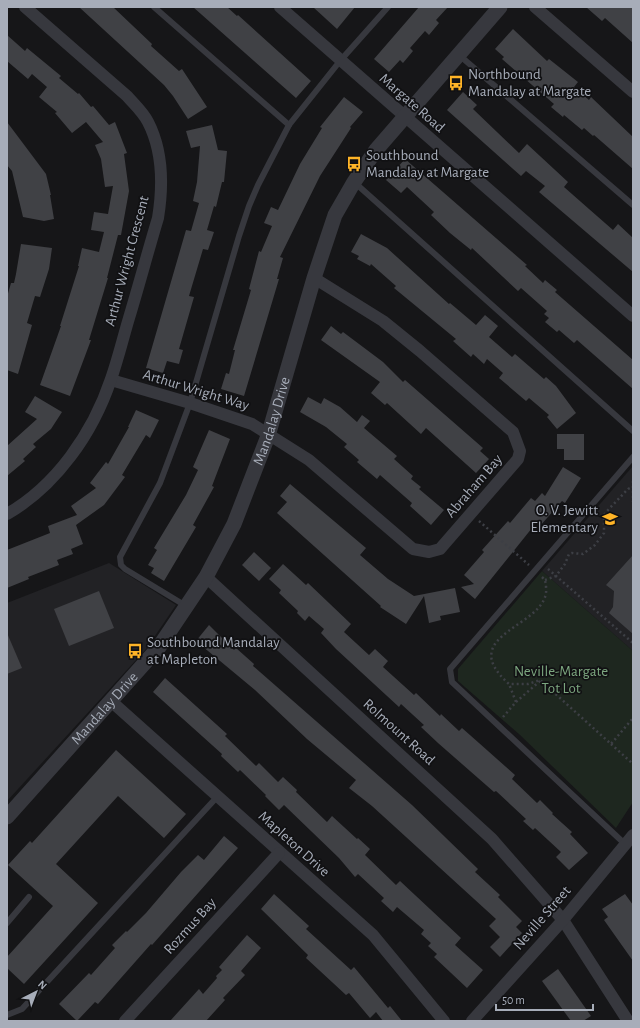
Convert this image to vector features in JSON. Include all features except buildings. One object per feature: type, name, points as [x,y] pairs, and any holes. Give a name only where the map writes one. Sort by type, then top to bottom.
[{"type":"street","name":"Arthur Wright Crescent","points":[[7,514],[26,503],[60,469],[76,450],[89,428],[111,380],[158,218],[161,196],[159,156],[148,122],[140,110],[127,96],[25,7]]},
{"type":"street","name":"Margate Road","points":[[280,7],[633,316]]},
{"type":"street","name":"Mandalay Drive","points":[[7,817],[159,648],[206,577],[234,524],[268,436],[314,278],[336,215],[354,182],[376,150],[500,7]]},
{"type":"street","points":[[535,7],[633,92]]},
{"type":"street","name":"Abraham Bay","points":[[268,436],[309,460],[413,549],[429,552],[440,549],[518,459],[520,451],[513,432],[420,351],[383,321],[314,278]]},
{"type":"street","name":"Arthur Wright Way","points":[[111,380],[190,403],[252,424],[268,436]]},
{"type":"street","name":"Rolmount Road","points":[[206,577],[492,839],[563,920],[628,1021]]},
{"type":"street","name":"Mapleton Drive","points":[[112,702],[279,853],[373,935],[444,1021]]},
{"type":"street","name":"Neville Street","points":[[472,1021],[563,920],[626,845],[633,834]]},
{"type":"street","name":"Rozmus Bay","points":[[125,1021],[279,853]]},
{"type":"lane","points":[[154,7],[289,125]]},
{"type":"lane","points":[[187,606],[126,569],[121,565],[120,557],[160,483],[190,403],[249,206],[289,125],[340,61],[388,7]]},
{"type":"lane","points":[[458,54],[633,205]]},
{"type":"lane","points":[[354,182],[633,431]]},
{"type":"lane","points":[[626,845],[452,682],[450,669],[633,457]]},
{"type":"lane","points":[[7,1015],[22,1009],[217,797]]},
{"type":"lane","points":[[7,923],[29,897]]},
{"type":"path","points":[[633,481],[633,502]]},
{"type":"path","points":[[545,580],[556,576],[566,564],[569,554],[583,554],[595,545],[604,533],[604,515],[628,489],[632,487]]},
{"type":"path","points":[[471,514],[545,580],[547,592],[543,601],[536,610],[505,633],[493,647],[491,655],[493,665],[500,677],[508,684],[516,702]]},
{"type":"path","points":[[541,563],[633,643]]},
{"type":"path","points":[[508,684],[528,684],[540,680]]},
{"type":"path","points":[[498,724],[516,702],[540,680]]},
{"type":"path","points":[[540,680],[633,764]]},
{"type":"path","points":[[611,744],[633,718]]},
{"type":"shaded area","name":"O. V. Jewitt Elementary","points":[[633,466],[633,651],[542,571]]},
{"type":"shaded area","points":[[109,563],[176,605],[146,649],[7,801],[7,603]]},
{"type":"green space","name":"Neville-Margate Tot Lot","points":[[542,571],[633,651],[633,802],[616,828],[519,734],[458,681],[458,669]]},
{"type":"place","name":"Northbound Mandalay at Margate","points":[[456,83]]},
{"type":"place","name":"Southbound Mandalay at Margate","points":[[354,164]]},
{"type":"place","name":"O. V. Jewitt Elementary","points":[[610,519]]},
{"type":"place","name":"Southbound Mandalay at Mapleton","points":[[135,651]]}]
